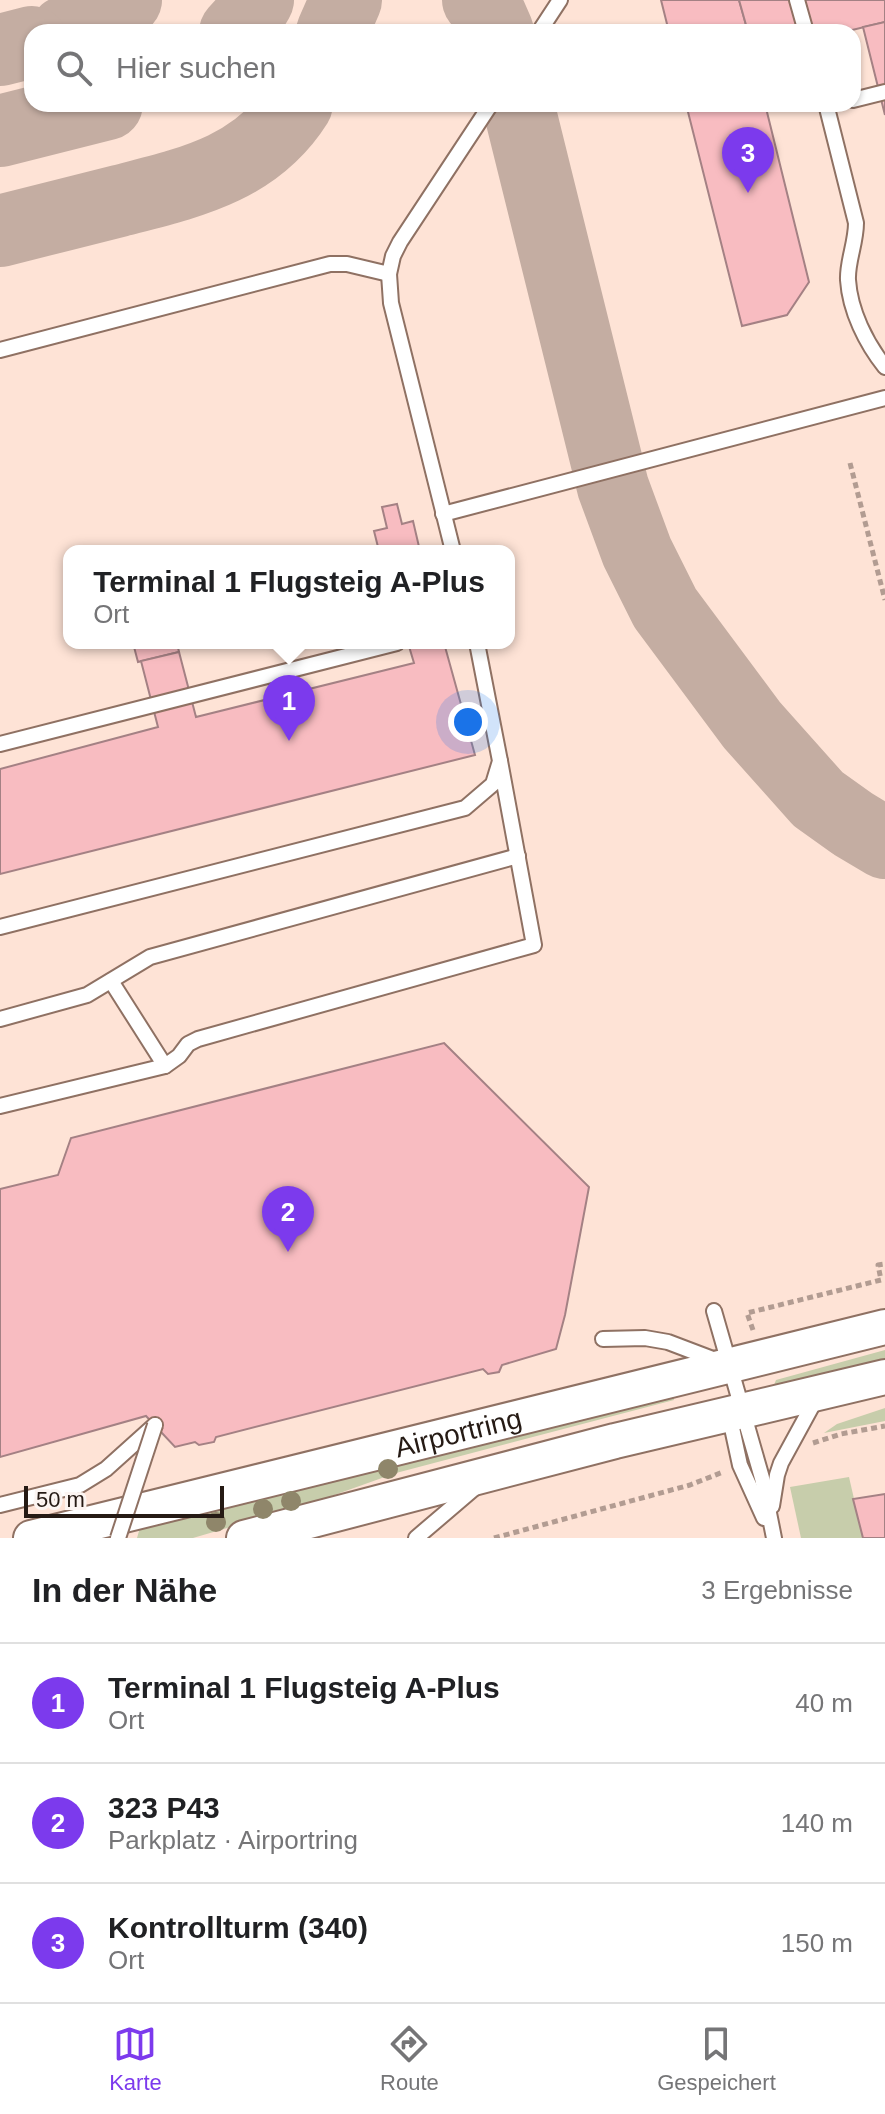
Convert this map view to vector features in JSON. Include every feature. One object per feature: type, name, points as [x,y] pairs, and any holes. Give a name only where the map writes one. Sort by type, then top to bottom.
[{"type":"street","name":"Airportring","points":[[31,1538],[885,1327]]},
{"type":"street","name":"Airportring","points":[[244,1538],[494,1472],[885,1377]]},
{"type":"lane","points":[[544,24],[560,0]]},
{"type":"lane","points":[[797,0],[804,24]]},
{"type":"lane","points":[[861,98],[885,92]]},
{"type":"lane","points":[[451,545],[391,303],[389,274],[393,256],[407,231],[486,112]]},
{"type":"lane","points":[[832,112],[856,223],[848,279],[861,331],[885,367]]},
{"type":"lane","points":[[0,350],[330,264],[347,264],[389,274]]},
{"type":"lane","points":[[443,514],[885,398]]},
{"type":"lane","points":[[0,744],[373,649]]},
{"type":"lane","points":[[0,1106],[165,1066],[179,1056],[188,1044],[198,1039],[534,945],[478,649]]},
{"type":"lane","points":[[0,927],[465,808],[493,784],[500,761]]},
{"type":"lane","points":[[0,1019],[87,995],[150,957],[518,856]]},
{"type":"lane","points":[[111,981],[165,1066]]},
{"type":"lane","points":[[714,1311],[729,1365],[740,1465],[774,1537]]},
{"type":"lane","points":[[603,1339],[645,1338],[668,1342],[729,1365]]},
{"type":"lane","points":[[770,1518],[777,1475],[819,1394]]},
{"type":"lane","points":[[736,1414],[762,1478],[774,1537]]},
{"type":"lane","points":[[0,1505],[80,1485],[106,1469],[155,1425],[118,1538]]},
{"type":"lane","points":[[416,1538],[494,1472]]},
{"type":"path","points":[[850,463],[885,600]]},
{"type":"path","points":[[787,1451],[841,1434],[885,1426]]},
{"type":"path","points":[[494,1538],[690,1485],[740,1465]]},
{"type":"green space","points":[[885,1350],[885,1360],[777,1388],[774,1385],[776,1380]]},
{"type":"green space","points":[[672,1390],[674,1400],[396,1473],[309,1504],[193,1538],[137,1538],[141,1524]]},
{"type":"green space","points":[[885,1408],[885,1421],[824,1433],[837,1424]]},
{"type":"green space","points":[[849,1477],[863,1538],[801,1538],[790,1487]]},
{"type":"building","points":[[661,0],[739,0],[746,24],[667,24]]},
{"type":"building","points":[[739,0],[885,0],[885,22],[861,28],[861,24],[746,24]]},
{"type":"building","points":[[885,22],[885,115],[863,27]]},
{"type":"building","points":[[688,112],[767,112],[809,282],[787,315],[742,326]]},
{"type":"building","points":[[397,504],[402,524],[413,521],[419,545],[378,545],[374,531],[387,528],[382,507]]},
{"type":"building","points":[[135,649],[178,649],[179,652],[138,662]]},
{"type":"building","points":[[410,649],[446,649],[475,755],[0,874],[0,769],[158,727],[141,661],[179,652],[196,717],[414,663]]},
{"type":"building","points":[[444,1043],[589,1187],[556,1349],[502,1365],[499,1372],[488,1374],[483,1369],[216,1437],[214,1442],[199,1445],[195,1442],[175,1447],[146,1416],[0,1457],[0,1189],[58,1175],[71,1138]]},
{"type":"building","points":[[885,1494],[885,1538],[863,1538],[853,1499]]},
{"type":"taxiway","points":[[86,24],[126,0]]},
{"type":"taxiway","points":[[242,24],[258,0]]},
{"type":"taxiway","points":[[336,24],[346,0]]},
{"type":"taxiway","points":[[478,0],[494,24]]},
{"type":"taxiway","points":[[0,50],[24,44]]},
{"type":"taxiway","points":[[0,131],[75,112]]},
{"type":"taxiway","points":[[0,231],[195,180],[241,159],[262,144],[291,112]]},
{"type":"taxiway","points":[[520,112],[613,487],[637,552],[665,608],[752,725],[818,799],[885,843]]},
{"type":"place","name":"Kontrollturm (340)","points":[[748,193]]},
{"type":"place","name":"Terminal 1 Flugsteig A-Plus","points":[[289,741]]},
{"type":"place","name":"323 P43","points":[[288,1252]]}]
